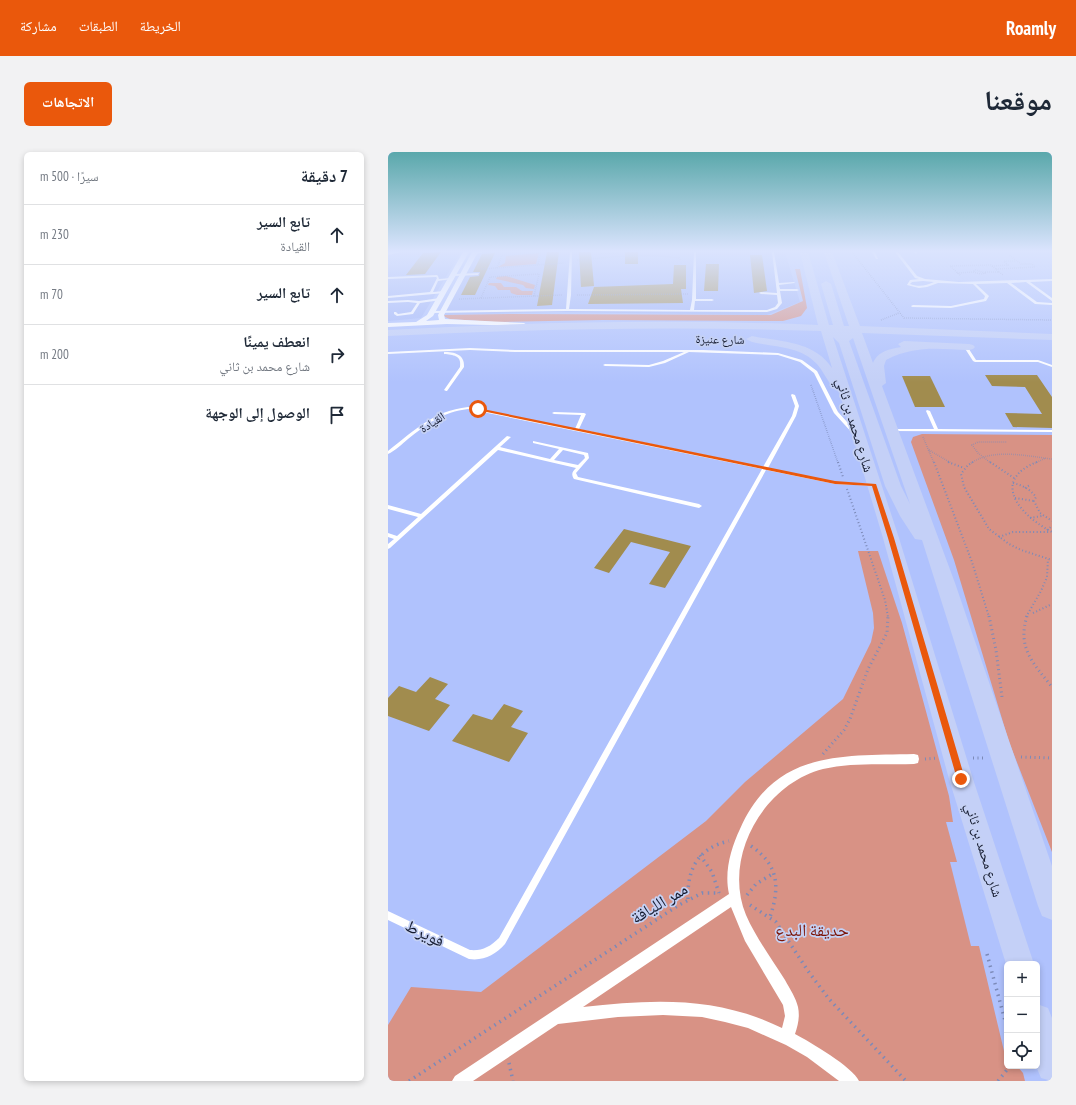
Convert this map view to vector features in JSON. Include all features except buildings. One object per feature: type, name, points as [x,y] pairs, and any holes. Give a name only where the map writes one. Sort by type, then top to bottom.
[{"type":"main road","points":[[758,326],[790,322],[808,314],[811,308],[811,295]]},
{"type":"main road","name":"شارع محمد بن ثاني","points":[[820,295],[841,336],[877,391],[892,430],[936,557],[1052,906]]},
{"type":"main road","points":[[829,295],[841,336],[893,486],[908,516],[936,557]]},
{"type":"main road","name":"شارع محمد بن ثاني","points":[[843,295],[845,300],[841,336],[845,391],[891,538],[961,779],[1019,961]]},
{"type":"main road","points":[[845,300],[871,318],[889,325],[942,333]]},
{"type":"main road","name":"شارع عنيزة","points":[[388,333],[618,325],[758,326],[841,336]]},
{"type":"main road","points":[[388,344],[504,339],[528,334],[564,332],[660,331],[1052,343]]},
{"type":"main road","name":"شارع عنيزة","points":[[845,391],[837,385],[820,360],[810,353],[794,347],[748,339],[942,333],[1052,337]]},
{"type":"main road","points":[[885,344],[982,348]]},
{"type":"main road","points":[[877,391],[880,382],[878,366],[881,358],[893,352],[922,345]]},
{"type":"main road","points":[[1040,1029],[1052,1067]]},
{"type":"street","points":[[417,323],[426,319],[432,313],[442,295]]},
{"type":"street","points":[[447,322],[441,318],[442,312],[452,295]]},
{"type":"street","name":"شارع عنيزة","points":[[391,325],[447,322],[538,327]]},
{"type":"street","points":[[786,1036],[790,1030],[793,1017],[790,1003],[746,927],[734,881],[738,848],[744,830],[763,801],[784,781],[809,768],[838,762],[914,759]]},
{"type":"street","points":[[460,1081],[739,899]]},
{"type":"street","points":[[556,1017],[650,1008],[705,1010],[759,1024],[786,1036],[811,1051],[851,1081]]},
{"type":"lane","points":[[567,310],[568,295]]},
{"type":"lane","points":[[692,310],[694,295]]},
{"type":"lane","points":[[432,313],[567,310],[770,310],[776,308],[780,304],[779,295]]},
{"type":"lane","points":[[913,306],[951,307],[986,300],[986,295]]},
{"type":"lane","points":[[1026,295],[1036,303],[1052,304]]},
{"type":"lane","points":[[388,302],[419,302],[439,300]]},
{"type":"lane","points":[[694,300],[712,300]]},
{"type":"lane","points":[[388,314],[415,309],[419,302]]},
{"type":"lane","points":[[966,347],[975,361],[1038,361],[1052,366]]},
{"type":"lane","points":[[388,353],[470,349],[515,351],[766,352],[784,355],[801,361],[816,372],[836,413],[859,436]]},
{"type":"lane","points":[[428,351],[456,354],[462,359],[462,367],[446,390]]},
{"type":"lane","points":[[605,365],[643,367],[654,365],[689,351]]},
{"type":"lane","name":"فويرط","points":[[388,915],[463,952],[476,956],[490,952],[496,947],[506,934],[796,413],[797,406],[793,395]]},
{"type":"lane","name":"القيادة","points":[[388,453],[440,415],[462,408],[474,408],[765,469],[835,482],[874,485]]},
{"type":"lane","points":[[928,411],[938,431]]},
{"type":"lane","points":[[554,413],[584,414],[577,430]]},
{"type":"lane","points":[[892,430],[1052,431]]},
{"type":"lane","points":[[388,547],[509,436]]},
{"type":"lane","points":[[535,442],[587,455],[587,458],[574,473],[576,478],[699,506]]},
{"type":"lane","points":[[497,448],[579,467]]},
{"type":"lane","points":[[551,460],[562,448]]},
{"type":"lane","points":[[388,507],[422,516]]},
{"type":"lane","points":[[388,535],[397,538]]},
{"type":"path","points":[[871,318],[899,313]]},
{"type":"path","points":[[920,431],[929,450],[970,556],[991,621],[999,660],[1002,698]]},
{"type":"path","points":[[1007,442],[978,442],[973,444],[972,447],[982,456],[1014,478]]},
{"type":"path","points":[[929,450],[947,461],[964,468]]},
{"type":"path","points":[[1052,459],[1008,455],[982,456],[967,463],[961,474],[964,487],[989,529],[998,537],[1021,550],[1052,560]]},
{"type":"path","points":[[1046,458],[1026,467],[1014,478],[1012,490],[1014,498],[1021,509],[1030,518],[1052,532]]},
{"type":"path","points":[[1013,483],[1034,494],[1036,497],[1034,501],[1038,509],[1043,516],[1052,521]]},
{"type":"path","points":[[1025,488],[1030,484]]},
{"type":"path","points":[[1014,498],[1034,501]]},
{"type":"path","points":[[1030,518],[1043,516]]},
{"type":"path","points":[[1047,530],[1052,526]]},
{"type":"path","points":[[998,537],[1013,532],[1052,532]]},
{"type":"path","points":[[1048,559],[1051,568],[1051,577]]},
{"type":"path","points":[[1045,593],[1026,625],[1024,640],[1027,650],[1039,673],[1052,687]]},
{"type":"path","points":[[1032,613],[1052,604]]},
{"type":"path","points":[[914,759],[946,758]]},
{"type":"path","points":[[969,758],[992,758]]},
{"type":"path","points":[[1016,758],[1052,758]]},
{"type":"path","points":[[700,855],[712,872],[719,893]]},
{"type":"path","points":[[739,899],[756,884],[774,873]]},
{"type":"path","name":"ممر اللياقة","points":[[409,1081],[679,905],[702,893],[719,893],[739,899],[776,922],[808,971],[829,999],[860,1034],[906,1081]]},
{"type":"path","points":[[987,954],[1004,1017]]},
{"type":"path","points":[[998,1081],[1008,1069]]},
{"type":"shaded area","points":[[388,295],[435,295],[421,318],[388,321]]},
{"type":"shaded area","points":[[453,295],[798,295],[800,302],[767,315],[556,312],[443,315]]},
{"type":"green space","points":[[802,295],[805,295],[807,308],[801,316],[783,321],[603,320],[494,322],[450,319],[444,315],[771,315],[803,301]]},
{"type":"green space","points":[[922,434],[1052,435],[1052,852],[1009,742],[954,560],[911,442],[913,437]]},
{"type":"green space","name":"حديقة البدع","points":[[858,551],[878,551],[902,623],[949,796],[953,822],[946,822],[957,862],[950,862],[971,946],[979,946],[1004,1051],[1004,1069],[1020,1069],[1023,1073],[1025,1081],[388,1081],[388,1025],[411,987],[481,992],[706,821],[745,782],[843,699],[871,642],[874,628],[873,613]]},
{"type":"route","points":[[478,409],[765,469],[835,482],[874,485],[891,538],[961,779]]}]
